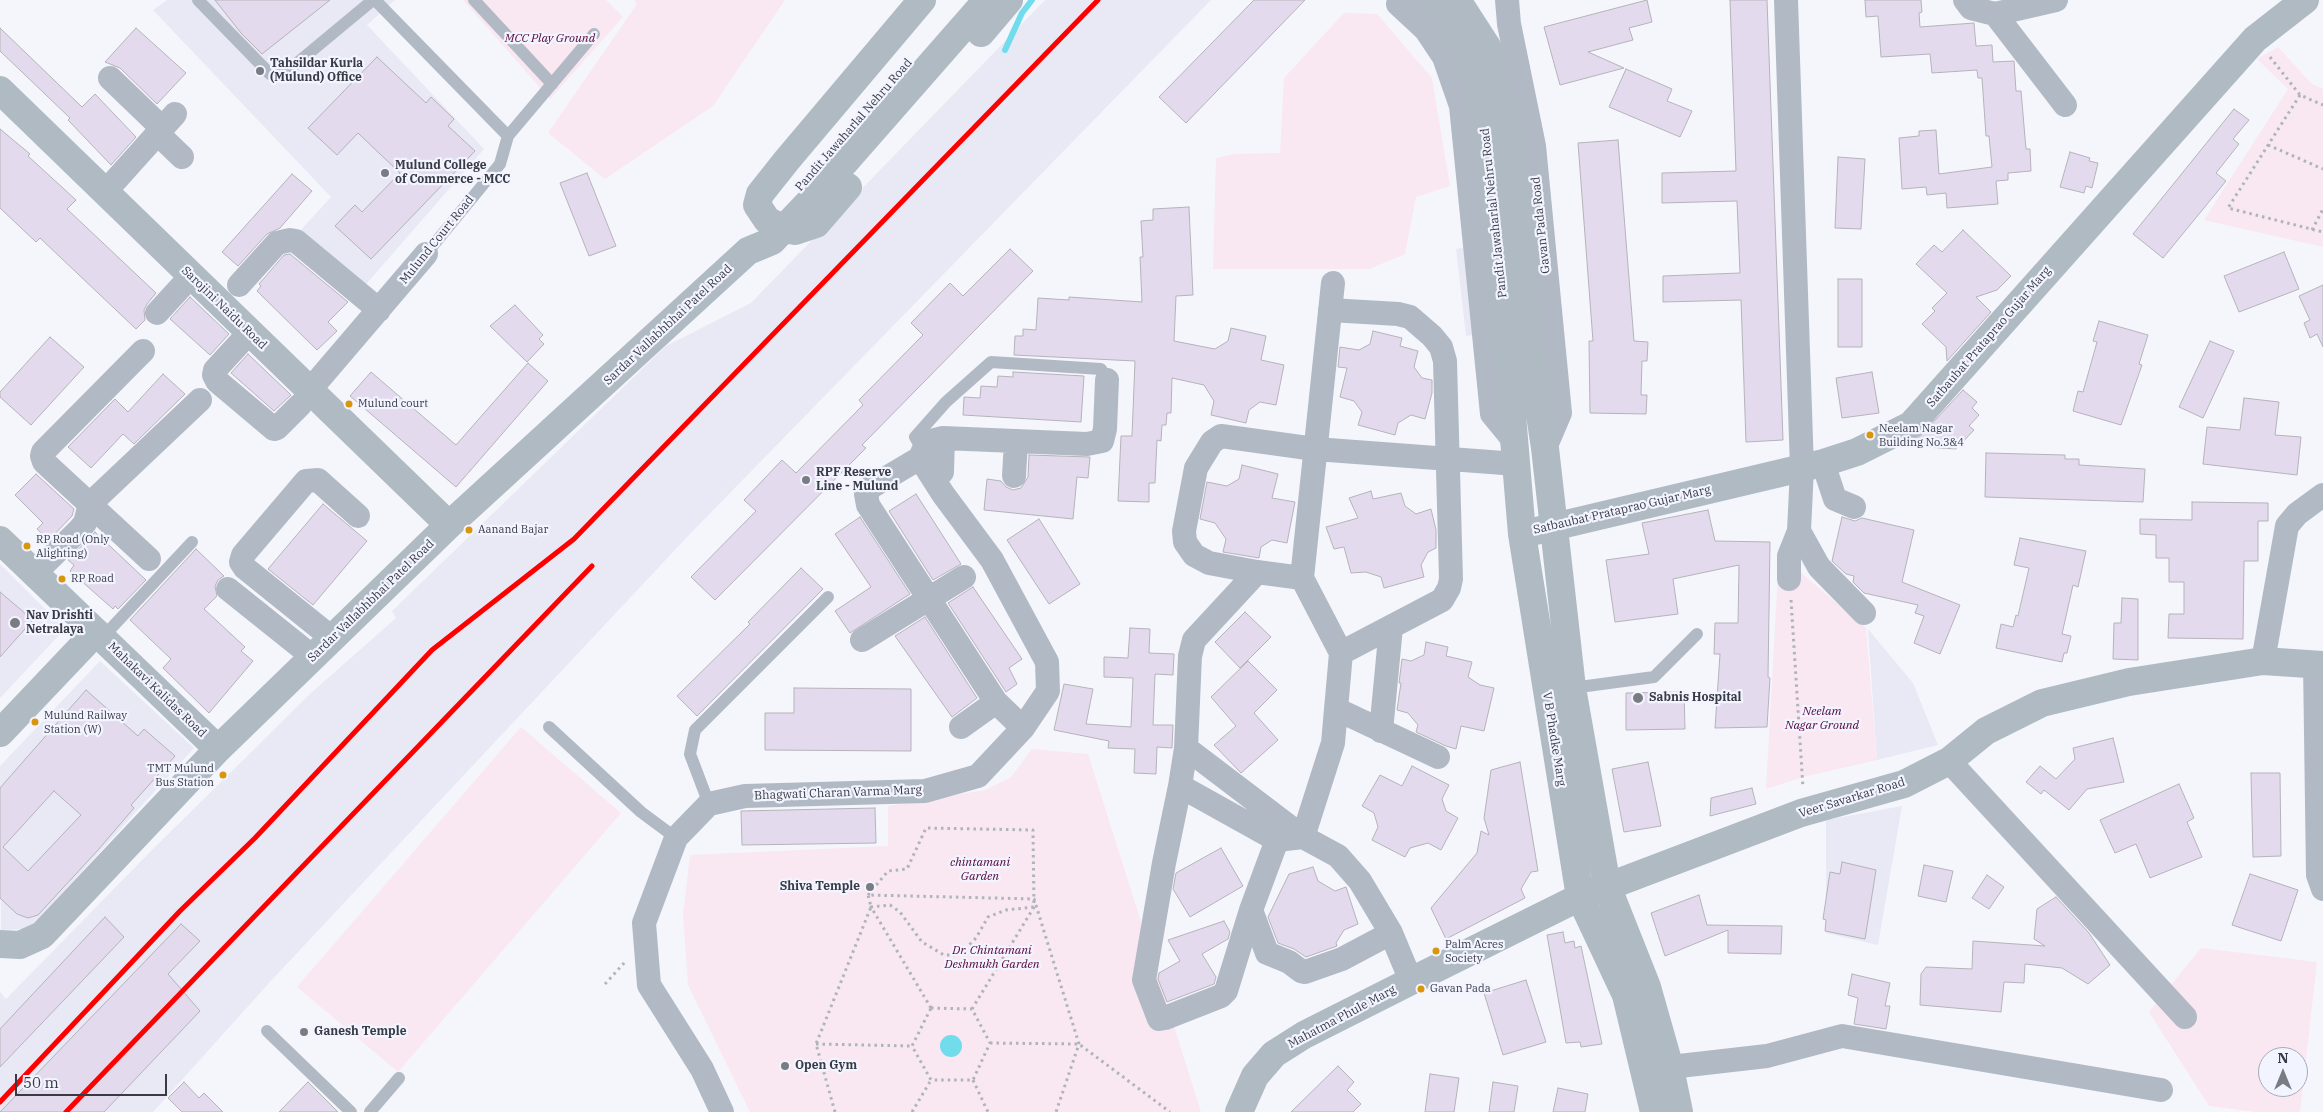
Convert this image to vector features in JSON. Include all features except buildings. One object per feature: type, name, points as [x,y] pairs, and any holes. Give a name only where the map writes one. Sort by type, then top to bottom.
[{"type":"main road","points":[[922,0],[760,194],[757,205],[775,224],[795,231],[816,224],[1009,0]]},
{"type":"main road","name":"Pandit Jawaharlal Nehru Road","points":[[775,224],[804,184],[964,0]]},
{"type":"main road","name":"Pandit Jawaharlal Nehru Road","points":[[775,224],[816,195],[987,0]]},
{"type":"main road","name":"Pandit Jawaharlal Nehru Road","points":[[1426,0],[1449,21],[1468,54],[1500,140]]},
{"type":"main road","name":"Pandit Jawaharlal Nehru Road","points":[[1457,0],[1488,48],[1500,140],[1519,354]]},
{"type":"main road","name":"Satbaubat Prataprao Gujar Marg","points":[[1522,534],[1812,466],[1857,452],[1911,424],[2256,39],[2304,0]]},
{"type":"main road","name":"Sarojini Naidu Road","points":[[0,90],[248,332],[304,398],[449,525]]},
{"type":"main road","name":"Sardar Vallabhbhai Patel Road","points":[[0,944],[20,945],[42,935],[218,749],[332,638],[449,525],[748,251],[772,241],[775,224]]},
{"type":"main road","name":"V B Phadke Marg","points":[[1519,354],[1516,453],[1522,534],[1580,897],[1626,995],[1657,1068]]},
{"type":"main road","name":"V B Phadke Marg","points":[[1519,354],[1544,448],[1572,688],[1607,886],[1647,987],[1657,1068],[1666,1110]]},
{"type":"main road","name":"Mahakavi Kalidas Road","points":[[0,540],[218,749]]},
{"type":"main road","points":[[0,733],[99,635]]},
{"type":"main road","name":"Veer Savarkar Road","points":[[1580,897],[1801,813],[1904,784],[1950,761],[1986,731],[2042,703],[2129,682],[2263,661],[2319,664]]},
{"type":"main road","name":"Mahatma Phule Marg","points":[[1239,1112],[1255,1076],[1274,1054],[1304,1036],[1580,897]]},
{"type":"street","points":[[1302,578],[1209,563],[1194,555],[1185,542],[1184,531],[1196,468],[1212,442],[1221,436],[1315,448],[1446,459],[1516,453],[1492,414],[1461,106],[1444,56],[1426,30],[1398,4],[1400,0]]},
{"type":"street","name":"Gavan Pada Road","points":[[1507,0],[1508,24],[1534,146],[1560,413],[1544,448]]},
{"type":"street","points":[[1786,0],[1812,466],[1799,531],[1789,556],[1789,579]]},
{"type":"street","points":[[1964,0],[1971,8],[1996,14],[2056,0]]},
{"type":"street","points":[[1996,14],[2065,105]]},
{"type":"street","points":[[110,78],[165,125],[182,157]]},
{"type":"street","points":[[105,192],[165,125]]},
{"type":"street","points":[[239,284],[277,243],[290,240],[296,241],[379,310]]},
{"type":"street","name":"Mulund Court Road","points":[[248,332],[215,370],[214,376],[217,381],[274,429],[278,428],[426,254]]},
{"type":"street","points":[[157,313],[191,276]]},
{"type":"street","points":[[1303,837],[1333,743],[1341,653],[1302,578],[1333,284]]},
{"type":"street","points":[[1330,310],[1398,314],[1416,321],[1441,347],[1444,361],[1451,580],[1449,588],[1442,600],[1341,653]]},
{"type":"street","points":[[143,352],[42,456],[44,462],[149,559]]},
{"type":"street","points":[[1023,728],[996,702],[866,501],[866,494],[872,488],[934,454],[1015,457],[1102,442],[1106,429],[1107,380]]},
{"type":"street","points":[[35,573],[80,530],[85,523],[90,504],[200,400]]},
{"type":"street","name":"Bhagwati Charan Varma Marg","points":[[709,804],[746,796],[925,791],[978,776],[1023,728],[1048,691],[1047,662],[992,560],[943,494],[934,454]]},
{"type":"street","points":[[1812,466],[1835,499],[1854,507]]},
{"type":"street","points":[[332,638],[245,568],[241,562],[243,555],[306,481],[318,480],[358,516]]},
{"type":"street","points":[[2263,661],[2287,526],[2297,514],[2323,495]]},
{"type":"street","points":[[1799,531],[1819,567],[1864,613]]},
{"type":"street","points":[[1256,572],[1194,640],[1190,656],[1186,748],[1144,980],[1159,1018],[1165,1018],[1221,996],[1226,991],[1251,910],[1277,840]]},
{"type":"street","points":[[862,640],[964,577]]},
{"type":"street","points":[[228,589],[313,657]]},
{"type":"street","points":[[1381,731],[1390,627]]},
{"type":"street","points":[[2319,664],[2318,875],[2323,889]]},
{"type":"street","points":[[961,727],[996,702]]},
{"type":"street","points":[[1336,709],[1438,757]]},
{"type":"street","points":[[1186,748],[1303,837],[1338,856],[1360,881],[1391,933],[1412,981]]},
{"type":"street","points":[[1950,761],[2185,1017]]},
{"type":"street","points":[[1180,786],[1277,840],[1303,837]]},
{"type":"street","points":[[709,804],[676,838],[644,924],[645,957],[649,985],[702,1069],[722,1112]]},
{"type":"street","points":[[1251,910],[1267,953],[1289,962],[1300,971],[1305,972],[1342,959],[1391,933]]},
{"type":"street","points":[[1657,1068],[1767,1056],[1842,1036],[2161,1090]]},
{"type":"lane","points":[[198,0],[270,74],[277,76],[285,73],[374,0],[508,136],[594,34]]},
{"type":"lane","points":[[474,0],[552,84]]},
{"type":"lane","name":"Mulund Court Road","points":[[426,254],[500,164],[508,136]]},
{"type":"lane","points":[[934,454],[915,437],[946,402],[991,362],[1101,369],[1107,380]]},
{"type":"lane","points":[[99,635],[192,542]]},
{"type":"lane","points":[[709,804],[690,754],[695,730],[828,597]]},
{"type":"lane","points":[[1572,688],[1654,677],[1697,634]]},
{"type":"lane","points":[[549,727],[641,812],[676,838]]},
{"type":"lane","points":[[266,1031],[350,1112]]},
{"type":"lane","points":[[370,1112],[399,1078]]},
{"type":"path","points":[[2256,39],[2300,95],[2323,105]]},
{"type":"path","points":[[2300,95],[2228,208],[2323,232]]},
{"type":"path","points":[[2268,146],[2323,169]]},
{"type":"path","points":[[2312,230],[2323,209]]},
{"type":"path","points":[[1789,579],[1803,777],[1801,813]]},
{"type":"path","points":[[868,895],[888,871],[907,869],[926,828],[1033,830],[1034,907],[972,1009]]},
{"type":"path","points":[[868,895],[1034,900]]},
{"type":"path","points":[[868,895],[871,907],[931,1008]]},
{"type":"path","points":[[1034,900],[1079,1044],[1170,1112]]},
{"type":"path","points":[[871,907],[890,905],[900,912],[922,942],[944,955],[954,955],[965,948],[976,938],[988,917],[1006,910],[1034,907]]},
{"type":"path","points":[[835,1112],[816,1044],[871,907]]},
{"type":"path","points":[[605,984],[630,957],[645,957]]},
{"type":"path","points":[[931,1008],[972,1009]]},
{"type":"path","points":[[912,1046],[931,1008]]},
{"type":"path","points":[[972,1009],[990,1043]]},
{"type":"path","points":[[990,1043],[1079,1044]]},
{"type":"path","points":[[988,1112],[973,1080],[990,1043]]},
{"type":"path","points":[[816,1044],[912,1046]]},
{"type":"path","points":[[1056,1112],[1079,1044]]},
{"type":"path","points":[[912,1046],[931,1080]]},
{"type":"path","points":[[931,1080],[973,1080]]},
{"type":"path","points":[[912,1112],[931,1080]]},
{"type":"shaded area","name":"Mulund College of Commerce - MCC","points":[[167,0],[395,0],[367,25],[484,149],[361,290],[299,232],[331,197],[153,10]]},
{"type":"shaded area","points":[[1045,0],[1211,0],[689,535],[269,983],[153,1112],[0,1112],[0,992],[6,999],[151,851],[311,693],[396,618],[392,611],[666,346],[751,303]]},
{"type":"shaded area","points":[[1469,246],[1475,335],[1466,336],[1456,249]]},
{"type":"shaded area","points":[[0,564],[65,629],[0,698]]},
{"type":"shaded area","points":[[1868,629],[1913,683],[1938,745],[1877,760]]},
{"type":"shaded area","points":[[100,661],[194,748],[30,929],[1,930],[0,766]]},
{"type":"shaded area","points":[[1902,806],[1878,945],[1826,933],[1826,820]]},
{"type":"green space","name":"MCC Play Ground","points":[[463,0],[606,0],[623,17],[550,99]]},
{"type":"green space","points":[[634,0],[785,0],[713,106],[605,179],[548,133],[637,4]]},
{"type":"green space","points":[[1344,13],[1377,14],[1432,78],[1450,186],[1416,197],[1405,254],[1369,269],[1213,269],[1216,158],[1234,154],[1280,153],[1284,78]]},
{"type":"green space","points":[[2278,47],[2312,84],[2323,89],[2323,247],[2204,220],[2288,89],[2257,59]]},
{"type":"green space","name":"Neelam Nagar Ground","points":[[1779,554],[1866,628],[1877,760],[1803,777],[1766,789]]},
{"type":"green space","points":[[521,727],[621,813],[398,1072],[297,987]]},
{"type":"green space","name":"Dr. Chintamani Deshmukh Garden","points":[[1032,749],[1088,754],[1201,1112],[750,1112],[688,985],[683,915],[690,855],[888,846],[888,806],[985,790],[1011,777]]},
{"type":"green space","points":[[2201,948],[2317,962],[2307,1047],[2258,1047],[2258,1097],[2302,1097],[2300,1112],[2257,1112],[2209,1106],[2149,1012]]},
{"type":"water","points":[[951,1035],[959,1038],[962,1046],[959,1054],[951,1057],[943,1054],[940,1046],[943,1038]]},
{"type":"waterway","points":[[1005,50],[1022,13],[1032,0]]},
{"type":"transit line","points":[[0,1102],[180,911],[255,838],[432,650],[574,539],[1098,0]]},
{"type":"transit line","points":[[66,1112],[592,566]]},
{"type":"place","name":"Tahsildar Kurla (Mulund) Office","points":[[260,71]]},
{"type":"place","name":"Mulund College of Commerce - MCC","points":[[385,173]]},
{"type":"place","name":"Mulund court","points":[[349,404]]},
{"type":"place","name":"Neelam Nagar Building No.3&4","points":[[1870,435]]},
{"type":"place","name":"RPF Reserve Line - Mulund","points":[[806,480]]},
{"type":"place","name":"Aanand Bajar","points":[[469,530]]},
{"type":"place","name":"RP Road (Only Alighting)","points":[[27,546]]},
{"type":"place","name":"RP Road","points":[[62,579]]},
{"type":"place","name":"Nav Drishti Netralaya","points":[[15,623]]},
{"type":"place","name":"Sabnis Hospital","points":[[1638,698]]},
{"type":"place","name":"Mulund Railway Station (W)","points":[[35,722]]},
{"type":"place","name":"TMT Mulund Bus Station","points":[[223,775]]},
{"type":"place","name":"Shiva Temple","points":[[870,887]]},
{"type":"place","name":"Palm Acres Society","points":[[1436,951]]},
{"type":"place","name":"Gavan Pada","points":[[1421,989]]},
{"type":"place","name":"Ganesh Temple","points":[[304,1032]]},
{"type":"place","name":"Open Gym","points":[[785,1066]]},
{"type":"park label","name":"chintamani Garden","points":[[980,870]]}]
